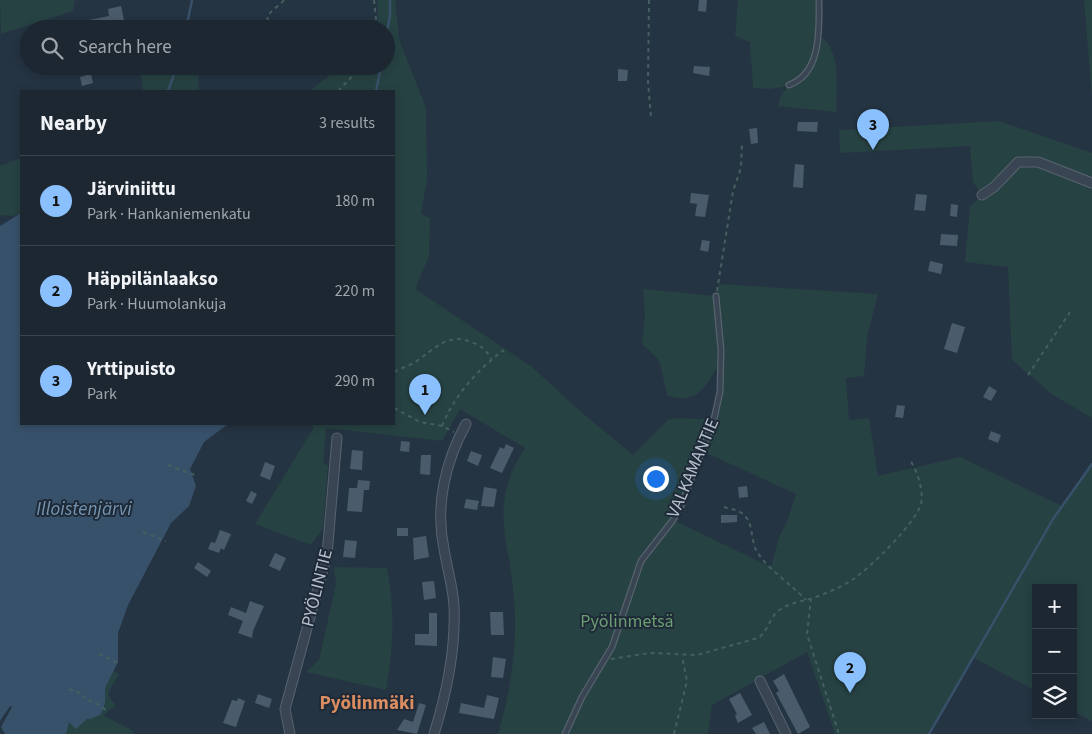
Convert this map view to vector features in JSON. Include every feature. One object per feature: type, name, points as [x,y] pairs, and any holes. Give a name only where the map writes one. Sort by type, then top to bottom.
[{"type":"street","points":[[982,195],[994,187],[1018,162],[1038,162],[1092,183]]},
{"type":"street","points":[[434,734],[450,672],[454,626],[451,585],[441,534],[442,496],[448,466],[466,424]]},
{"type":"street","name":"PYÖLINTIE","points":[[290,734],[285,709],[327,555],[337,438]]},
{"type":"street","points":[[760,682],[786,734]]},
{"type":"lane","points":[[789,85],[804,78],[816,52],[819,35],[818,0]]},
{"type":"lane","name":"VALKAMANTIE","points":[[565,734],[582,697],[612,646],[641,561],[673,520],[681,506],[717,409],[720,392],[721,350],[716,296]]},
{"type":"path","points":[[267,20],[268,14],[284,0]]},
{"type":"path","points":[[374,0],[377,20]]},
{"type":"path","points":[[649,0],[648,82],[651,117]]},
{"type":"path","points":[[339,90],[353,75]]},
{"type":"path","points":[[716,296],[733,190],[741,168],[742,144]]},
{"type":"path","points":[[1028,375],[1070,312]]},
{"type":"path","points":[[395,372],[416,362],[434,347],[450,339],[474,342],[488,353],[491,359]]},
{"type":"path","points":[[442,426],[457,398],[491,359],[504,350]]},
{"type":"path","points":[[395,408],[428,425],[442,426],[450,430]]},
{"type":"path","points":[[605,660],[650,653],[682,656],[704,653],[758,638],[765,633],[773,616],[780,609],[852,580],[884,552],[911,522],[921,505],[922,495],[916,468],[910,460]]},
{"type":"path","points":[[168,465],[195,475]]},
{"type":"path","points":[[724,507],[737,510],[746,516],[756,550],[764,561],[790,583],[806,600]]},
{"type":"path","points":[[143,532],[166,541]]},
{"type":"path","points":[[811,598],[807,634],[839,734]]},
{"type":"path","points":[[99,654],[120,664]]},
{"type":"path","points":[[674,734],[687,682],[682,656]]},
{"type":"path","points":[[69,689],[83,694],[83,697],[101,706],[108,712]]},
{"type":"green space","points":[[0,0],[75,0],[73,11],[45,20],[20,20],[20,28],[1,34]]},
{"type":"green space","name":"Pyölinmetsä","points":[[377,0],[395,0],[399,39],[426,108],[427,179],[421,214],[430,218],[429,256],[415,289],[532,367],[580,411],[633,455],[668,420],[707,418],[717,406],[720,389],[720,363],[706,386],[694,396],[678,398],[667,395],[661,367],[657,358],[642,344],[645,315],[643,289],[716,296],[719,284],[878,294],[867,337],[864,376],[846,378],[849,420],[869,418],[878,476],[960,457],[1062,506],[1092,464],[1092,721],[1077,713],[1077,584],[1032,584],[1032,689],[974,658],[929,734],[835,734],[807,652],[712,705],[708,734],[498,734],[510,684],[515,633],[514,599],[504,522],[504,505],[513,469],[525,448],[460,409],[442,441],[326,428],[323,464],[328,465],[323,528],[311,545],[255,524],[314,427],[312,425],[395,425],[395,90],[311,90],[330,75],[395,75],[395,20],[378,20]],"holes":[[[702,451],[796,494],[787,522],[779,537],[771,567],[673,520]]]},
{"type":"green space","points":[[738,0],[819,0],[819,35],[827,42],[835,59],[837,112],[778,106],[780,97],[788,86],[770,89],[753,88],[750,42],[735,36]]},
{"type":"green space","points":[[1084,0],[1092,0],[1092,97]]},
{"type":"green space","points":[[141,75],[198,75],[199,90],[143,90]]},
{"type":"green space","points":[[999,121],[1092,153],[1092,418],[1053,395],[1012,360],[1008,267],[965,262],[970,207],[982,195],[973,182],[970,146],[840,153],[839,130]]},
{"type":"green space","points":[[20,158],[20,213],[14,216],[0,215],[0,166]]},
{"type":"green space","points":[[334,567],[387,568],[392,629],[391,658],[386,690],[306,672],[319,660],[336,584]]},
{"type":"green space","points":[[113,671],[119,674],[108,693],[110,699],[115,704],[114,708],[109,710],[104,716],[132,730],[133,734],[5,734],[1,727]]},
{"type":"water","name":"Illoistenjärvi","points":[[20,214],[20,425],[227,425],[204,442],[190,469],[196,486],[189,506],[171,523],[128,605],[118,633],[118,662],[105,688],[105,703],[101,714],[87,719],[76,729],[69,722],[66,734],[5,734],[1,727],[12,707],[10,706],[0,721],[0,226]]},
{"type":"building","points":[[699,0],[707,0],[706,12],[698,11]]},
{"type":"building","points":[[121,6],[124,20],[89,20],[109,16],[108,9]]},
{"type":"building","points":[[694,66],[710,67],[709,76],[693,73]]},
{"type":"building","points":[[618,69],[628,70],[627,81],[618,81]]},
{"type":"building","points":[[91,75],[93,83],[82,86],[80,77]]},
{"type":"building","points":[[798,122],[818,122],[817,132],[797,131]]},
{"type":"building","points":[[757,128],[758,143],[751,144],[749,129]]},
{"type":"building","points":[[795,164],[804,165],[803,188],[793,187]]},
{"type":"building","points":[[691,193],[709,195],[705,217],[695,216],[697,204],[690,203]]},
{"type":"building","points":[[916,194],[927,195],[925,211],[914,210]]},
{"type":"building","points":[[951,204],[958,205],[957,217],[950,216]]},
{"type":"building","points":[[941,234],[958,235],[957,246],[940,245]]},
{"type":"building","points":[[702,240],[710,241],[708,252],[700,250]]},
{"type":"building","points":[[930,261],[943,264],[941,274],[928,271]]},
{"type":"building","points":[[952,323],[965,327],[957,353],[944,349]]},
{"type":"building","points":[[989,386],[997,391],[991,401],[983,397]]},
{"type":"building","points":[[897,405],[905,406],[903,418],[895,417]]},
{"type":"building","points":[[991,431],[1001,435],[998,443],[988,439]]},
{"type":"building","points":[[401,441],[410,442],[409,452],[400,451]]},
{"type":"building","points":[[506,444],[514,448],[502,473],[490,468],[500,447],[504,449]]},
{"type":"building","points":[[352,450],[363,451],[362,470],[350,469]]},
{"type":"building","points":[[471,451],[482,455],[478,466],[467,461]]},
{"type":"building","points":[[421,455],[431,455],[430,475],[420,474]]},
{"type":"building","points":[[265,462],[275,466],[270,480],[260,476]]},
{"type":"building","points":[[358,480],[370,481],[369,490],[364,490],[362,512],[347,511],[349,488],[357,488]]},
{"type":"building","points":[[747,486],[748,497],[739,498],[738,487]]},
{"type":"building","points":[[484,487],[497,489],[494,507],[481,506]]},
{"type":"building","points":[[251,491],[257,494],[252,504],[246,501]]},
{"type":"building","points":[[466,499],[479,501],[477,510],[464,508]]},
{"type":"building","points":[[721,515],[737,515],[737,522],[721,523]]},
{"type":"building","points":[[397,528],[408,528],[408,536],[397,536]]},
{"type":"building","points":[[220,530],[231,534],[224,550],[221,548],[219,553],[208,549],[211,542],[215,543]]},
{"type":"building","points":[[426,536],[429,557],[414,560],[413,538]]},
{"type":"building","points":[[345,540],[357,541],[355,558],[343,557]]},
{"type":"building","points":[[275,553],[286,558],[280,571],[269,566]]},
{"type":"building","points":[[198,562],[211,571],[207,577],[194,568]]},
{"type":"building","points":[[434,581],[436,598],[424,600],[422,582]]},
{"type":"building","points":[[250,601],[264,606],[253,631],[252,638],[238,633],[243,621],[228,615],[231,607],[246,613]]},
{"type":"building","points":[[490,612],[503,612],[504,635],[491,635]]},
{"type":"building","points":[[429,613],[437,613],[437,646],[415,645],[415,634],[429,634]]},
{"type":"building","points":[[493,657],[506,659],[503,678],[491,677]]},
{"type":"building","points":[[784,674],[810,727],[798,734],[776,693],[779,691],[773,681]]},
{"type":"building","points":[[740,693],[752,715],[738,723],[735,716],[737,714],[729,699]]},
{"type":"building","points":[[258,694],[272,699],[269,708],[255,703]]},
{"type":"building","points":[[487,695],[499,698],[494,719],[459,713],[461,703],[484,708]]},
{"type":"building","points":[[238,698],[245,701],[236,727],[223,723],[232,700],[237,701]]},
{"type":"building","points":[[419,703],[426,705],[417,734],[397,730],[404,719],[413,722]]},
{"type":"building","points":[[764,722],[770,734],[756,734],[752,728]]},
{"type":"waterway","points":[[188,20],[192,0]]},
{"type":"waterway","points":[[389,20],[390,0]]},
{"type":"waterway","points":[[168,90],[174,75]]},
{"type":"waterway","points":[[376,90],[379,75]]},
{"type":"waterway","points":[[929,734],[1053,519],[1092,464]]},
{"type":"place","name":"Yrttipuisto","points":[[873,150]]},
{"type":"place","name":"Järviniittu","points":[[425,415]]},
{"type":"place","name":"Häppilänlaakso","points":[[850,693]]},
{"type":"district","name":"Pyölinmäki","points":[[367,703]]}]
